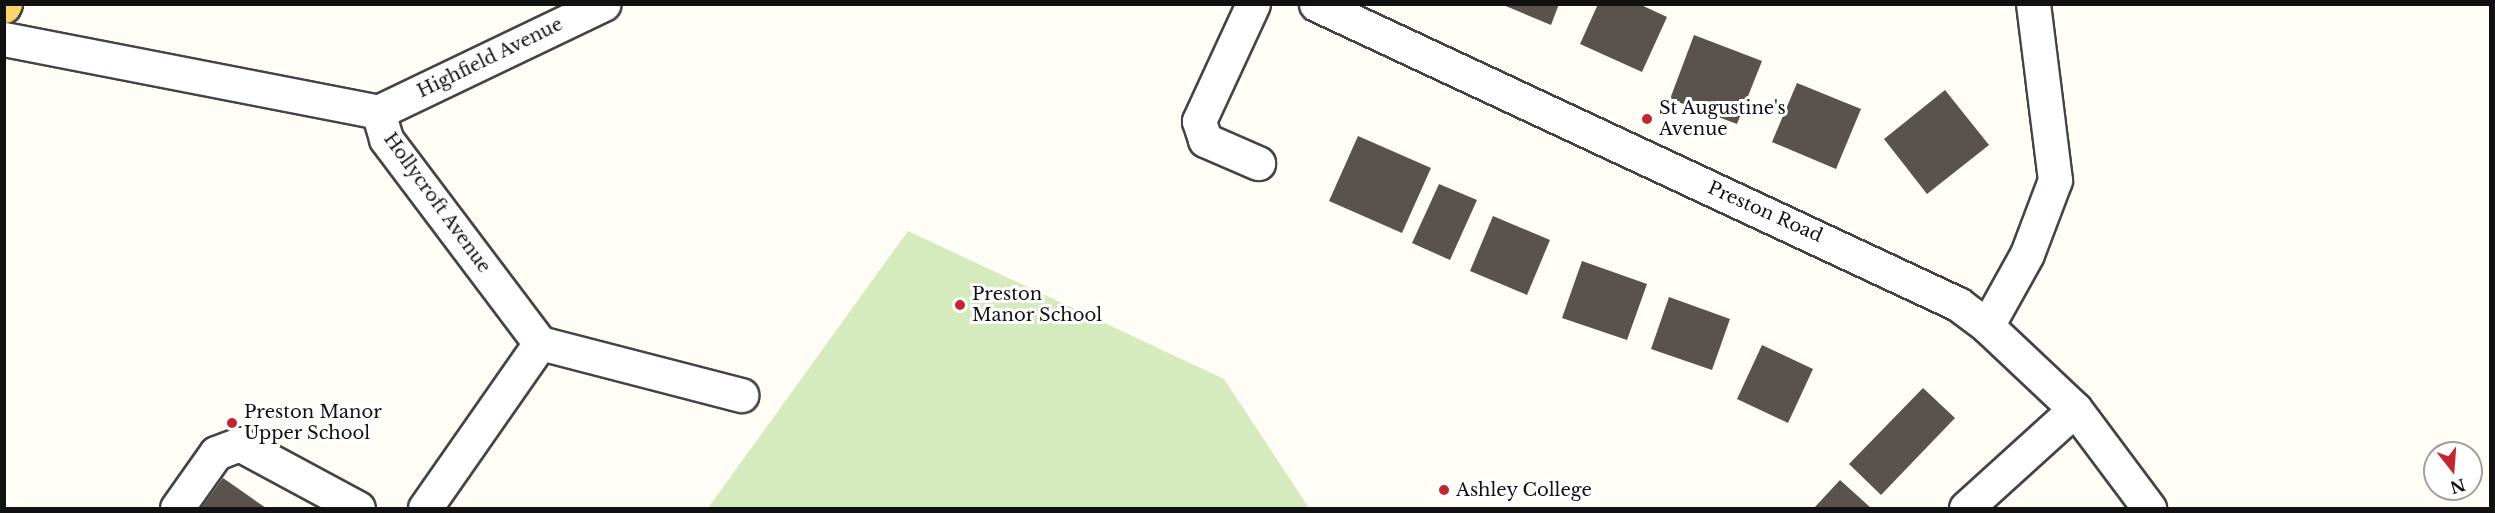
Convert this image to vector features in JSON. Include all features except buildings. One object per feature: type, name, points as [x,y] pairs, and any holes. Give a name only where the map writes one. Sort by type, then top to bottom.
[{"type":"street","name":"Highfield Avenue","points":[[378,112],[603,4]]},
{"type":"street","points":[[1253,4],[1199,121],[1205,140],[1258,163]]},
{"type":"street","name":"Preston Road","points":[[1316,4],[1858,255],[1958,304],[1988,326],[2075,409],[2149,508]]},
{"type":"street","points":[[1988,326],[2027,254],[2055,180],[2033,4]]},
{"type":"street","name":"Hollycroft Avenue","points":[[4,39],[378,112],[386,138],[540,343]]},
{"type":"street","points":[[430,501],[540,343],[741,395]]},
{"type":"street","points":[[1966,508],[2075,409]]},
{"type":"street","points":[[177,508],[216,453],[239,444],[358,508]]},
{"type":"green space","name":"Preston Manor School","points":[[908,231],[1224,379],[1309,508],[708,508]]},
{"type":"place","name":"St Augustine's Avenue","points":[[1647,119]]},
{"type":"place","name":"Preston Manor School","points":[[960,305]]},
{"type":"place","name":"Preston Manor Upper School","points":[[232,423]]},
{"type":"place","name":"Ashley College","points":[[1444,490]]}]
